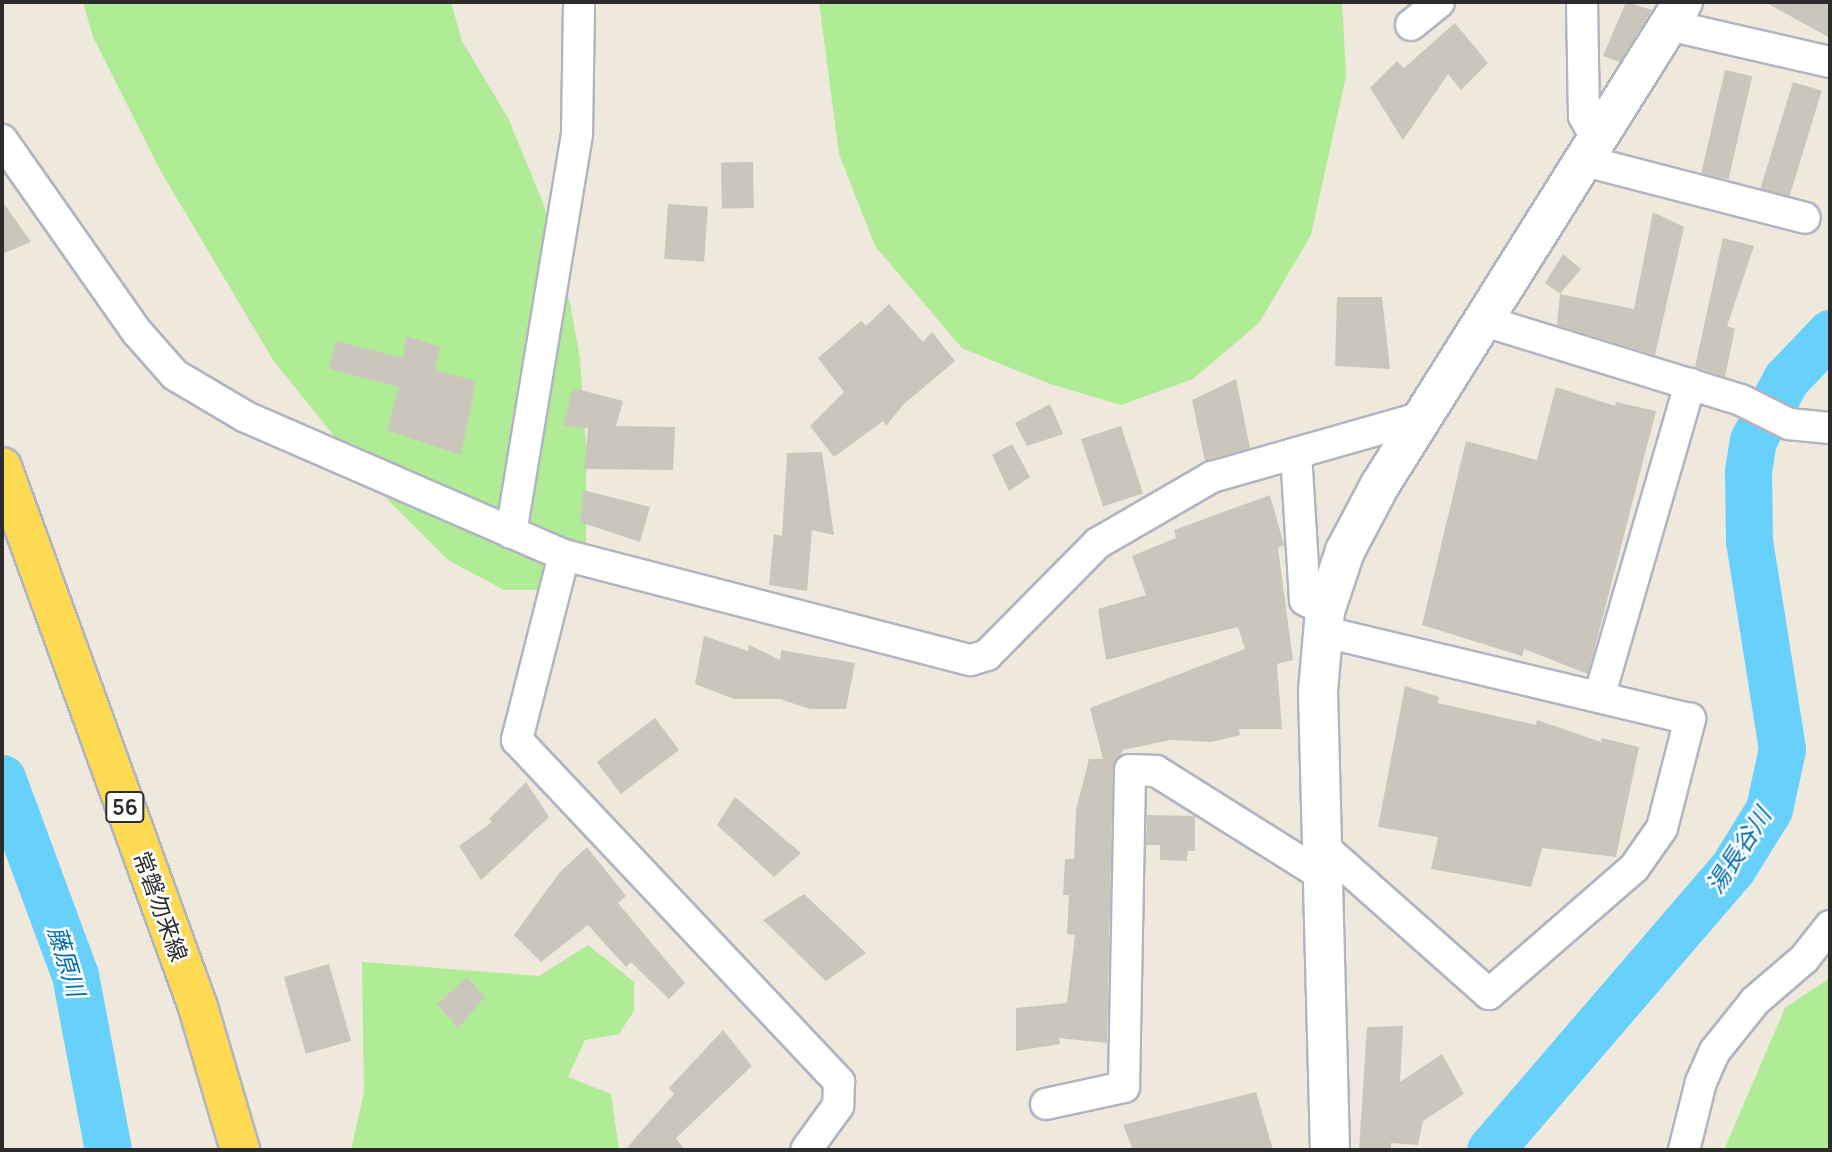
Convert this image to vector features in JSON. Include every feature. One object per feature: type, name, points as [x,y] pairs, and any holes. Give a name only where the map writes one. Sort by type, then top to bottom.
[{"type":"main road","name":"常磐勿来線","points":[[2,467],[198,1007],[240,1150]]},
{"type":"street","points":[[512,533],[577,132],[579,2]]},
{"type":"street","points":[[1411,25],[1439,2]]},
{"type":"street","points":[[1582,2],[1584,116],[1589,149]]},
{"type":"street","points":[[1330,1150],[1321,859],[1323,621],[1345,551],[1481,320],[1676,13],[1830,62]]},
{"type":"street","points":[[2,140],[137,332],[175,375],[246,417],[564,555],[971,660],[987,655],[1098,542],[1212,478],[1422,417]]},
{"type":"street","points":[[1589,149],[1805,218]]},
{"type":"street","points":[[1481,320],[1741,400],[1789,424],[1830,428]]},
{"type":"street","points":[[1600,694],[1690,384]]},
{"type":"street","points":[[1046,1104],[1124,1087],[1130,770],[1156,771],[1321,859],[1489,994],[1634,868],[1662,828],[1690,719],[1323,621],[1305,600],[1296,453]]},
{"type":"street","points":[[564,555],[517,740],[839,1083],[838,1106],[806,1150]]},
{"type":"street","points":[[1684,1150],[1701,1082],[1715,1051],[1755,1001],[1804,959],[1830,926]]},
{"type":"green space","points":[[83,2],[451,2],[462,41],[508,118],[544,205],[570,303],[580,359],[586,447],[586,570],[560,590],[504,590],[448,560],[376,488],[273,360],[160,170],[93,37]]},
{"type":"green space","points":[[819,2],[1342,2],[1346,76],[1311,235],[1259,323],[1193,379],[1121,405],[1050,384],[962,348],[875,246],[839,154]]},
{"type":"green space","points":[[588,945],[634,982],[634,1011],[619,1034],[585,1040],[568,1077],[611,1094],[619,1150],[351,1150],[364,1092],[362,962],[539,976]]},
{"type":"green space","points":[[1830,978],[1830,1150],[1724,1150],[1785,1008]]},
{"type":"building","points":[[1626,2],[1652,10],[1620,62],[1603,56]]},
{"type":"building","points":[[1765,2],[1830,2],[1830,38]]},
{"type":"building","points":[[1455,23],[1488,63],[1461,90],[1448,74],[1403,140],[1370,88],[1397,61],[1404,68]]},
{"type":"building","points":[[1725,70],[1752,76],[1728,180],[1701,173]]},
{"type":"building","points":[[1793,82],[1822,91],[1789,197],[1761,188]]},
{"type":"building","points":[[753,162],[754,208],[722,209],[721,163]]},
{"type":"building","points":[[2,201],[31,242],[2,254]]},
{"type":"building","points":[[668,204],[708,207],[704,262],[664,259]]},
{"type":"building","points":[[1653,212],[1684,227],[1655,355],[1557,325],[1560,294],[1634,309]]},
{"type":"building","points":[[1723,238],[1754,246],[1727,326],[1735,329],[1725,377],[1695,367]]},
{"type":"building","points":[[1563,254],[1581,269],[1560,294],[1545,283]]},
{"type":"building","points":[[1337,297],[1382,297],[1390,369],[1335,366]]},
{"type":"building","points":[[889,304],[923,342],[932,332],[955,361],[904,404],[886,426],[883,421],[834,457],[810,426],[844,392],[818,358],[861,321],[866,326]]},
{"type":"building","points":[[406,336],[440,347],[435,370],[476,381],[461,455],[387,430],[399,387],[329,369],[336,341],[403,358]]},
{"type":"building","points":[[1236,379],[1250,448],[1205,461],[1192,400]]},
{"type":"building","points":[[1556,387],[1615,406],[1616,402],[1656,411],[1588,674],[1524,649],[1522,656],[1422,625],[1466,441],[1537,460]]},
{"type":"building","points":[[573,388],[623,401],[616,426],[675,427],[673,470],[584,469],[588,428],[563,426]]},
{"type":"building","points":[[1050,404],[1063,434],[1027,446],[1015,423]]},
{"type":"building","points":[[1121,426],[1143,494],[1103,507],[1081,439]]},
{"type":"building","points":[[1012,444],[1030,477],[1009,491],[992,455]]},
{"type":"building","points":[[822,452],[834,535],[812,530],[807,591],[769,585],[774,534],[782,536],[787,453]]},
{"type":"building","points":[[583,490],[650,507],[640,542],[580,522]]},
{"type":"building","points":[[1270,495],[1284,545],[1278,548],[1293,660],[1277,664],[1282,729],[1239,729],[1240,735],[1211,742],[1171,740],[1123,750],[1113,770],[1107,1043],[1059,1038],[1060,1044],[1016,1051],[1016,1008],[1067,1003],[1075,935],[1067,934],[1069,895],[1063,895],[1065,859],[1074,859],[1076,810],[1089,759],[1103,759],[1090,708],[1245,649],[1238,627],[1106,660],[1098,609],[1146,595],[1132,556],[1176,538],[1174,530]]},
{"type":"building","points":[[704,636],[748,651],[749,645],[780,660],[781,650],[855,663],[846,709],[810,709],[780,699],[734,699],[695,684]]},
{"type":"building","points":[[1405,686],[1439,697],[1438,703],[1536,725],[1537,720],[1601,742],[1602,738],[1639,747],[1616,857],[1542,848],[1531,887],[1431,869],[1438,837],[1378,827]]},
{"type":"building","points":[[655,718],[679,750],[621,794],[597,762]]},
{"type":"building","points":[[526,782],[549,817],[481,880],[459,846],[492,822],[489,819]]},
{"type":"building","points":[[735,797],[801,853],[774,877],[717,825]]},
{"type":"building","points":[[1147,815],[1195,816],[1195,851],[1188,851],[1187,861],[1160,860],[1160,845],[1146,845]]},
{"type":"building","points":[[587,847],[626,896],[618,903],[685,983],[669,999],[631,962],[626,967],[588,925],[541,962],[514,935],[560,872]]},
{"type":"building","points":[[804,894],[866,953],[826,981],[763,920]]},
{"type":"building","points":[[329,964],[351,1041],[306,1054],[284,977]]},
{"type":"building","points":[[467,977],[485,997],[458,1028],[437,1004]]},
{"type":"building","points":[[1403,1026],[1400,1082],[1442,1054],[1464,1094],[1423,1121],[1418,1145],[1391,1143],[1391,1150],[1359,1150],[1367,1027]]},
{"type":"building","points":[[723,1030],[752,1066],[676,1138],[685,1150],[625,1150],[674,1094],[669,1088]]},
{"type":"building","points":[[1256,1092],[1273,1150],[1133,1150],[1123,1125]]},
{"type":"waterway","name":"湯長谷川","points":[[1490,1150],[1732,869],[1769,809],[1782,749],[1749,541],[1748,471],[1753,440],[1786,379],[1830,333]]},
{"type":"waterway","name":"藤原川","points":[[2,778],[75,975],[108,1150]]}]
